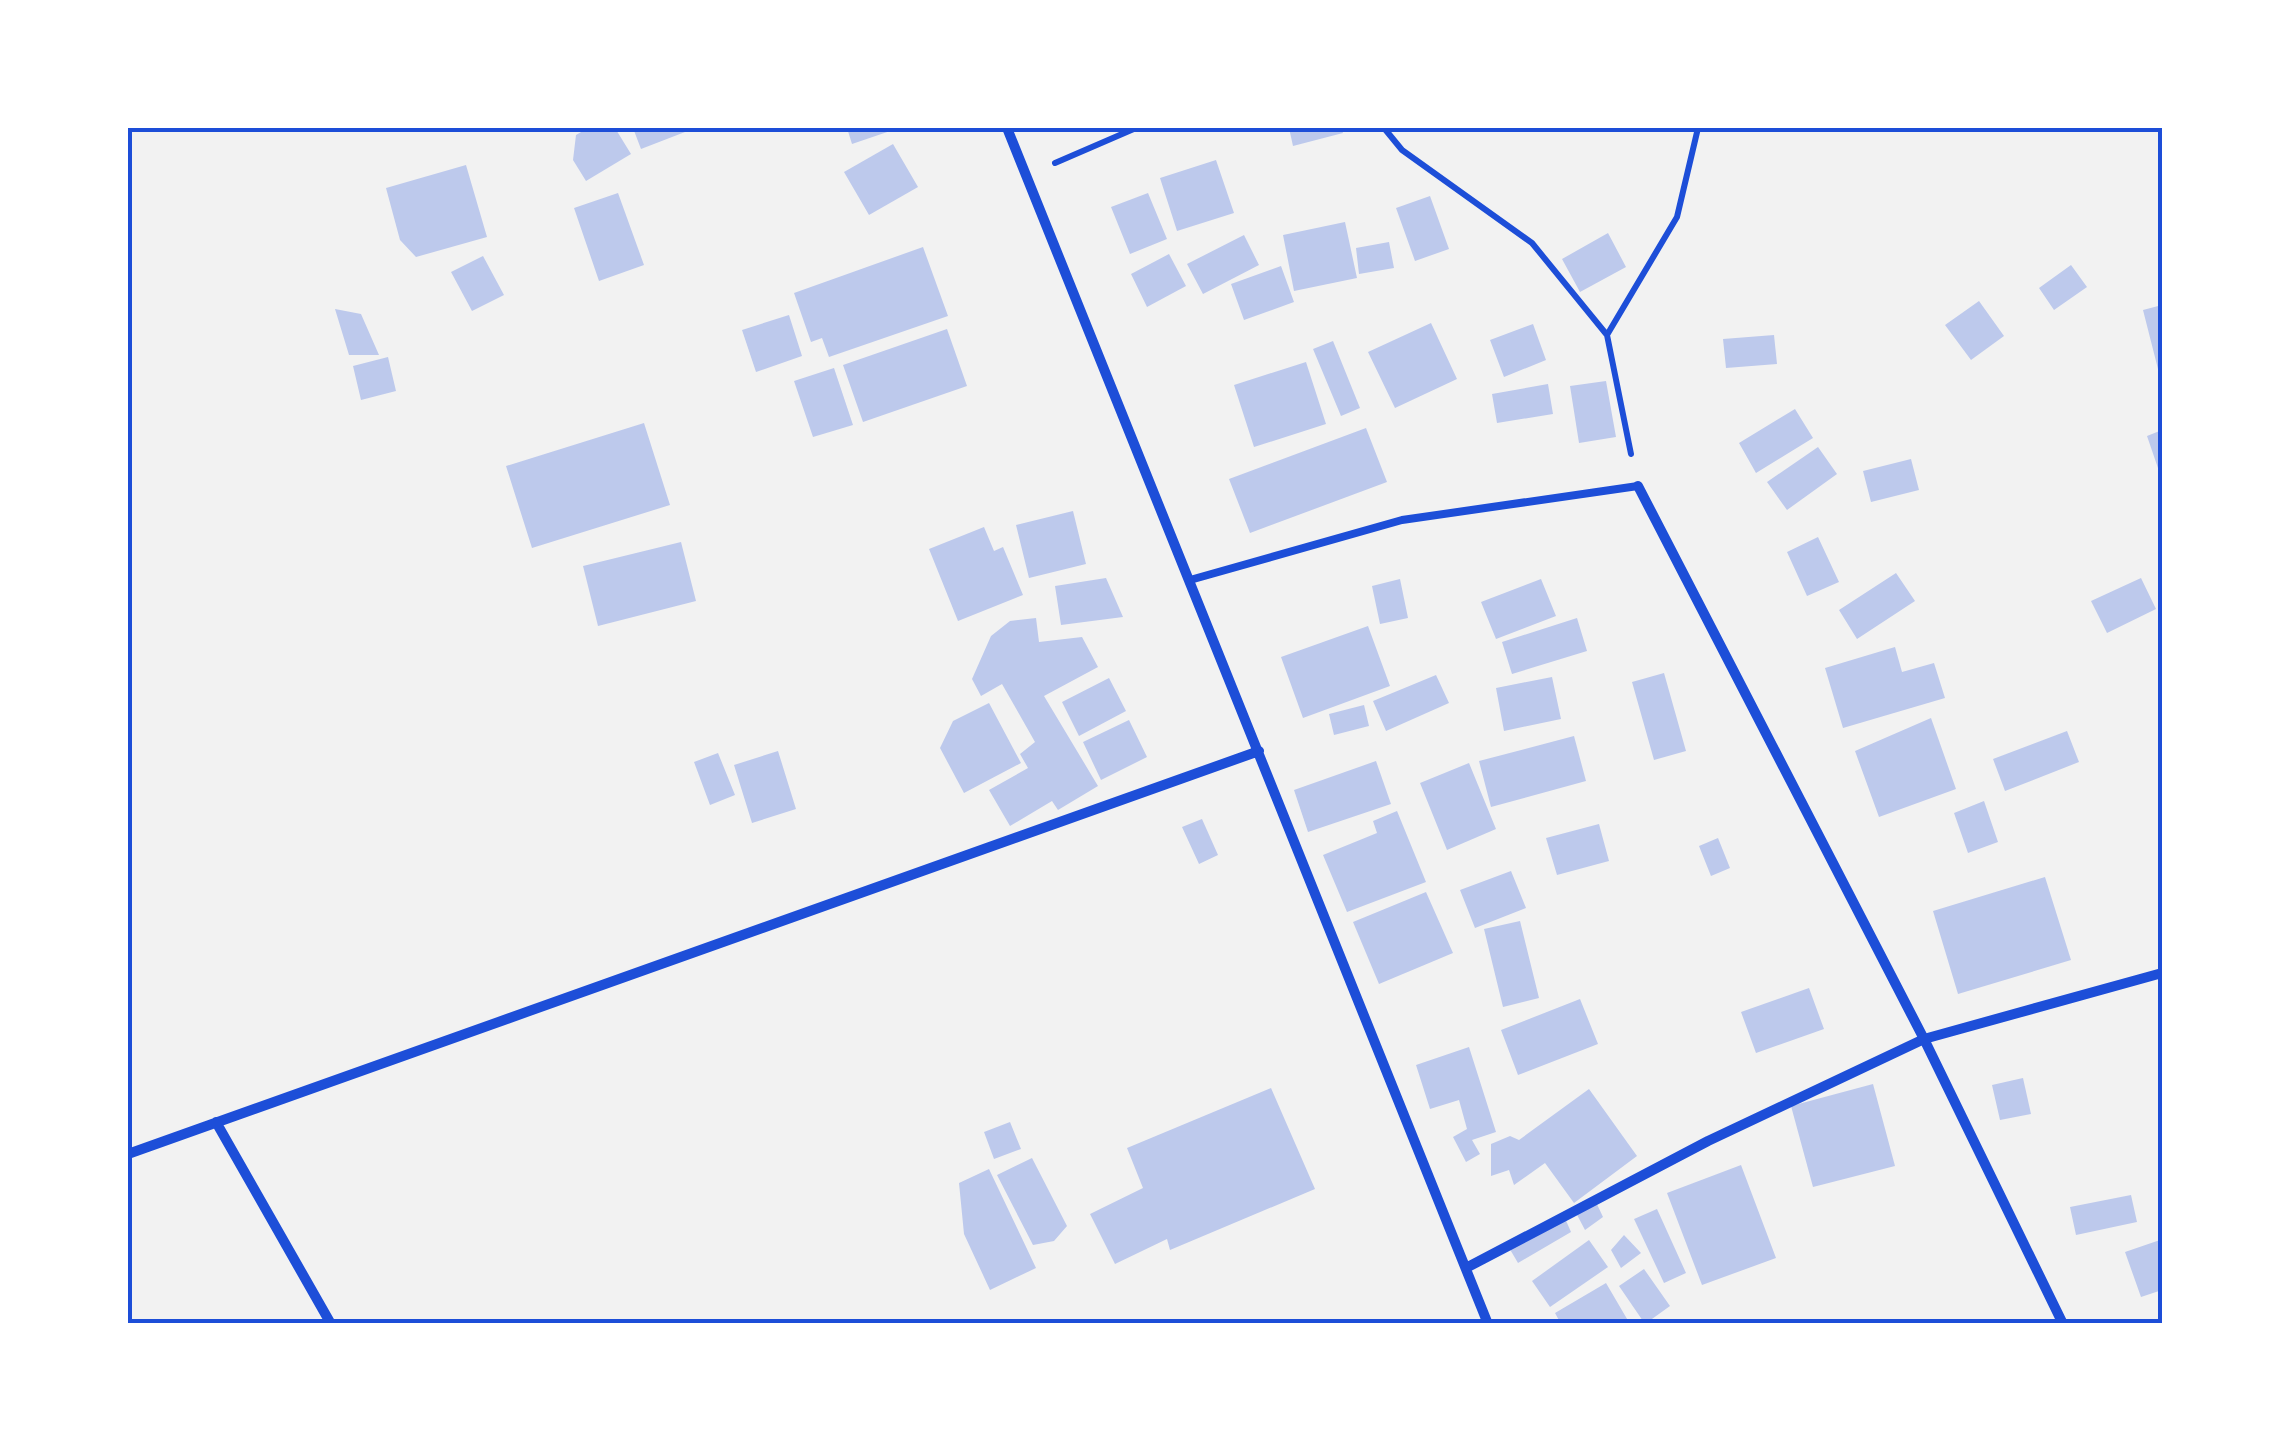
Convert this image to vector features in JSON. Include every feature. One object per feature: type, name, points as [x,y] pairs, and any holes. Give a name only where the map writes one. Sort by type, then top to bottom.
[{"type":"street","points":[[1006,128],[1488,1324]]},
{"type":"street","points":[[1638,486],[1924,1040],[2063,1324]]},
{"type":"street","points":[[128,1154],[1259,751]]},
{"type":"street","points":[[1466,1268],[1708,1141],[1924,1040],[2162,974]]},
{"type":"street","points":[[216,1122],[330,1324]]},
{"type":"lane","points":[[1190,580],[1402,520],[1638,486]]},
{"type":"path","points":[[1026,175],[1136,128]]},
{"type":"path","points":[[1384,128],[1402,150],[1532,243],[1607,336],[1638,486]]},
{"type":"path","points":[[1607,336],[1676,217],[1698,128]]},
{"type":"building","points":[[588,128],[615,128],[631,154],[586,181],[573,160],[576,135]]},
{"type":"building","points":[[633,128],[683,128],[685,132],[641,149]]},
{"type":"building","points":[[847,128],[899,128],[852,144]]},
{"type":"building","points":[[1289,128],[1341,128],[1343,133],[1293,146]]},
{"type":"building","points":[[893,144],[918,187],[869,215],[844,172]]},
{"type":"building","points":[[1216,160],[1234,213],[1177,231],[1160,178]]},
{"type":"building","points":[[466,165],[487,237],[416,257],[400,240],[386,188]]},
{"type":"building","points":[[618,193],[644,265],[599,281],[574,208]]},
{"type":"building","points":[[1148,193],[1167,239],[1130,254],[1111,207]]},
{"type":"building","points":[[1430,196],[1449,249],[1415,261],[1396,208]]},
{"type":"building","points":[[1345,222],[1357,278],[1294,291],[1283,235]]},
{"type":"building","points":[[1608,233],[1626,267],[1580,292],[1562,259]]},
{"type":"building","points":[[1244,235],[1259,265],[1203,294],[1187,264]]},
{"type":"building","points":[[1389,242],[1394,268],[1359,274],[1356,248]]},
{"type":"building","points":[[923,247],[948,316],[829,357],[822,338],[811,342],[794,293]]},
{"type":"building","points":[[1169,254],[1186,286],[1147,307],[1131,274]]},
{"type":"building","points":[[483,256],[504,295],[472,311],[451,272]]},
{"type":"building","points":[[2071,265],[2087,287],[2054,310],[2039,288]]},
{"type":"building","points":[[1281,266],[1294,302],[1244,320],[1231,284]]},
{"type":"building","points":[[1979,301],[2004,336],[1971,360],[1945,325]]},
{"type":"building","points":[[2162,305],[2162,372],[2159,373],[2143,310]]},
{"type":"building","points":[[335,309],[361,314],[379,355],[349,355]]},
{"type":"building","points":[[789,315],[802,356],[756,372],[742,330]]},
{"type":"building","points":[[1431,323],[1457,379],[1395,408],[1368,352]]},
{"type":"building","points":[[1533,324],[1546,360],[1504,377],[1490,340]]},
{"type":"building","points":[[947,329],[967,386],[863,422],[843,365]]},
{"type":"building","points":[[1774,335],[1777,364],[1726,368],[1723,339]]},
{"type":"building","points":[[1333,341],[1360,408],[1341,416],[1313,349]]},
{"type":"building","points":[[388,357],[396,391],[361,400],[353,366]]},
{"type":"building","points":[[1306,362],[1326,424],[1254,447],[1234,385]]},
{"type":"building","points":[[834,368],[853,425],[813,437],[794,381]]},
{"type":"building","points":[[1606,381],[1616,437],[1579,443],[1570,386]]},
{"type":"building","points":[[1548,384],[1553,414],[1497,423],[1492,394]]},
{"type":"building","points":[[1795,409],[1813,438],[1756,473],[1739,443]]},
{"type":"building","points":[[644,423],[670,505],[532,548],[506,466]]},
{"type":"building","points":[[1366,428],[1387,482],[1250,533],[1229,479]]},
{"type":"building","points":[[2162,430],[2162,470],[2159,471],[2147,436]]},
{"type":"building","points":[[1818,447],[1837,474],[1787,510],[1767,482]]},
{"type":"building","points":[[1911,459],[1919,490],[1871,502],[1863,471]]},
{"type":"building","points":[[1073,511],[1086,564],[1029,578],[1016,525]]},
{"type":"building","points":[[984,527],[994,551],[1003,547],[1023,595],[958,621],[929,549]]},
{"type":"building","points":[[1818,537],[1839,582],[1807,596],[1787,552]]},
{"type":"building","points":[[681,542],[696,601],[598,626],[583,566]]},
{"type":"building","points":[[1896,573],[1915,601],[1857,639],[1839,610]]},
{"type":"building","points":[[1106,578],[1123,617],[1061,625],[1055,586]]},
{"type":"building","points":[[2141,578],[2156,609],[2107,633],[2091,601]]},
{"type":"building","points":[[1400,579],[1408,618],[1380,624],[1372,586]]},
{"type":"building","points":[[1541,579],[1556,616],[1496,639],[1481,602]]},
{"type":"building","points":[[1036,618],[1039,642],[1082,637],[1098,667],[1044,696],[1098,786],[1058,810],[1052,801],[1010,826],[989,790],[1028,768],[1020,754],[1035,742],[1002,684],[981,696],[972,679],[991,636],[1010,621]]},
{"type":"building","points":[[1577,618],[1587,651],[1512,674],[1502,642]]},
{"type":"building","points":[[1368,626],[1390,686],[1303,718],[1281,657]]},
{"type":"building","points":[[1895,647],[1902,672],[1934,663],[1945,698],[1843,728],[1825,668]]},
{"type":"building","points":[[1664,673],[1686,751],[1654,760],[1632,682]]},
{"type":"building","points":[[1436,675],[1449,703],[1386,731],[1373,701]]},
{"type":"building","points":[[1552,677],[1561,719],[1504,731],[1496,688]]},
{"type":"building","points":[[1109,678],[1126,711],[1079,736],[1062,702]]},
{"type":"building","points":[[989,703],[1021,763],[964,793],[940,748],[953,721]]},
{"type":"building","points":[[1364,705],[1369,726],[1334,735],[1329,714]]},
{"type":"building","points":[[1931,718],[1956,789],[1879,817],[1855,751]]},
{"type":"building","points":[[1129,720],[1147,757],[1101,780],[1083,742]]},
{"type":"building","points":[[2067,731],[2079,762],[2005,791],[1993,759]]},
{"type":"building","points":[[1574,736],[1586,781],[1491,807],[1479,761]]},
{"type":"building","points":[[778,751],[796,809],[752,823],[734,765]]},
{"type":"building","points":[[718,753],[735,795],[710,805],[694,762]]},
{"type":"building","points":[[1376,761],[1391,804],[1308,832],[1294,790]]},
{"type":"building","points":[[1469,763],[1496,829],[1447,850],[1420,783]]},
{"type":"building","points":[[1984,801],[1998,842],[1968,853],[1954,813]]},
{"type":"building","points":[[1397,811],[1426,882],[1347,912],[1323,855],[1377,833],[1373,821]]},
{"type":"building","points":[[1202,819],[1218,855],[1199,864],[1182,827]]},
{"type":"building","points":[[1599,824],[1609,861],[1557,875],[1546,838]]},
{"type":"building","points":[[1718,838],[1730,868],[1711,876],[1699,846]]},
{"type":"building","points":[[1511,871],[1526,908],[1475,928],[1460,890]]},
{"type":"building","points":[[2045,877],[2071,960],[1958,994],[1933,911]]},
{"type":"building","points":[[1426,892],[1453,953],[1379,984],[1353,922]]},
{"type":"building","points":[[1520,921],[1539,998],[1503,1007],[1484,929]]},
{"type":"building","points":[[1809,988],[1824,1029],[1756,1053],[1741,1012]]},
{"type":"building","points":[[1580,999],[1598,1044],[1518,1075],[1501,1030]]},
{"type":"building","points":[[1469,1047],[1496,1132],[1472,1140],[1480,1154],[1466,1162],[1453,1137],[1467,1129],[1459,1100],[1430,1109],[1416,1065]]},
{"type":"building","points":[[2023,1078],[2031,1114],[2000,1120],[1992,1085]]},
{"type":"building","points":[[1873,1084],[1895,1166],[1813,1187],[1791,1106]]},
{"type":"building","points":[[1271,1088],[1315,1189],[1170,1250],[1167,1239],[1115,1264],[1090,1214],[1143,1188],[1127,1148]]},
{"type":"building","points":[[1589,1089],[1637,1156],[1574,1203],[1545,1163],[1514,1185],[1509,1170],[1491,1176],[1491,1144],[1510,1136],[1519,1140]]},
{"type":"building","points":[[1010,1122],[1021,1149],[994,1159],[984,1132]]},
{"type":"building","points":[[1032,1158],[1067,1226],[1054,1241],[1033,1245],[997,1175]]},
{"type":"building","points":[[1741,1165],[1776,1258],[1702,1285],[1667,1193]]},
{"type":"building","points":[[989,1169],[1036,1268],[990,1290],[964,1234],[959,1183]]},
{"type":"building","points":[[2131,1195],[2137,1222],[2076,1235],[2070,1207]]},
{"type":"building","points":[[1595,1200],[1603,1217],[1585,1230],[1575,1211]]},
{"type":"building","points":[[1657,1209],[1686,1273],[1664,1283],[1634,1219]]},
{"type":"building","points":[[1564,1216],[1571,1232],[1518,1263],[1508,1246]]},
{"type":"building","points":[[1624,1235],[1641,1253],[1621,1268],[1611,1250]]},
{"type":"building","points":[[1589,1240],[1608,1267],[1550,1307],[1532,1281]]},
{"type":"building","points":[[2160,1240],[2162,1290],[2141,1297],[2125,1252]]},
{"type":"building","points":[[1644,1269],[1670,1306],[1645,1324],[1619,1286]]},
{"type":"building","points":[[1606,1283],[1630,1324],[1561,1324],[1555,1313]]}]
